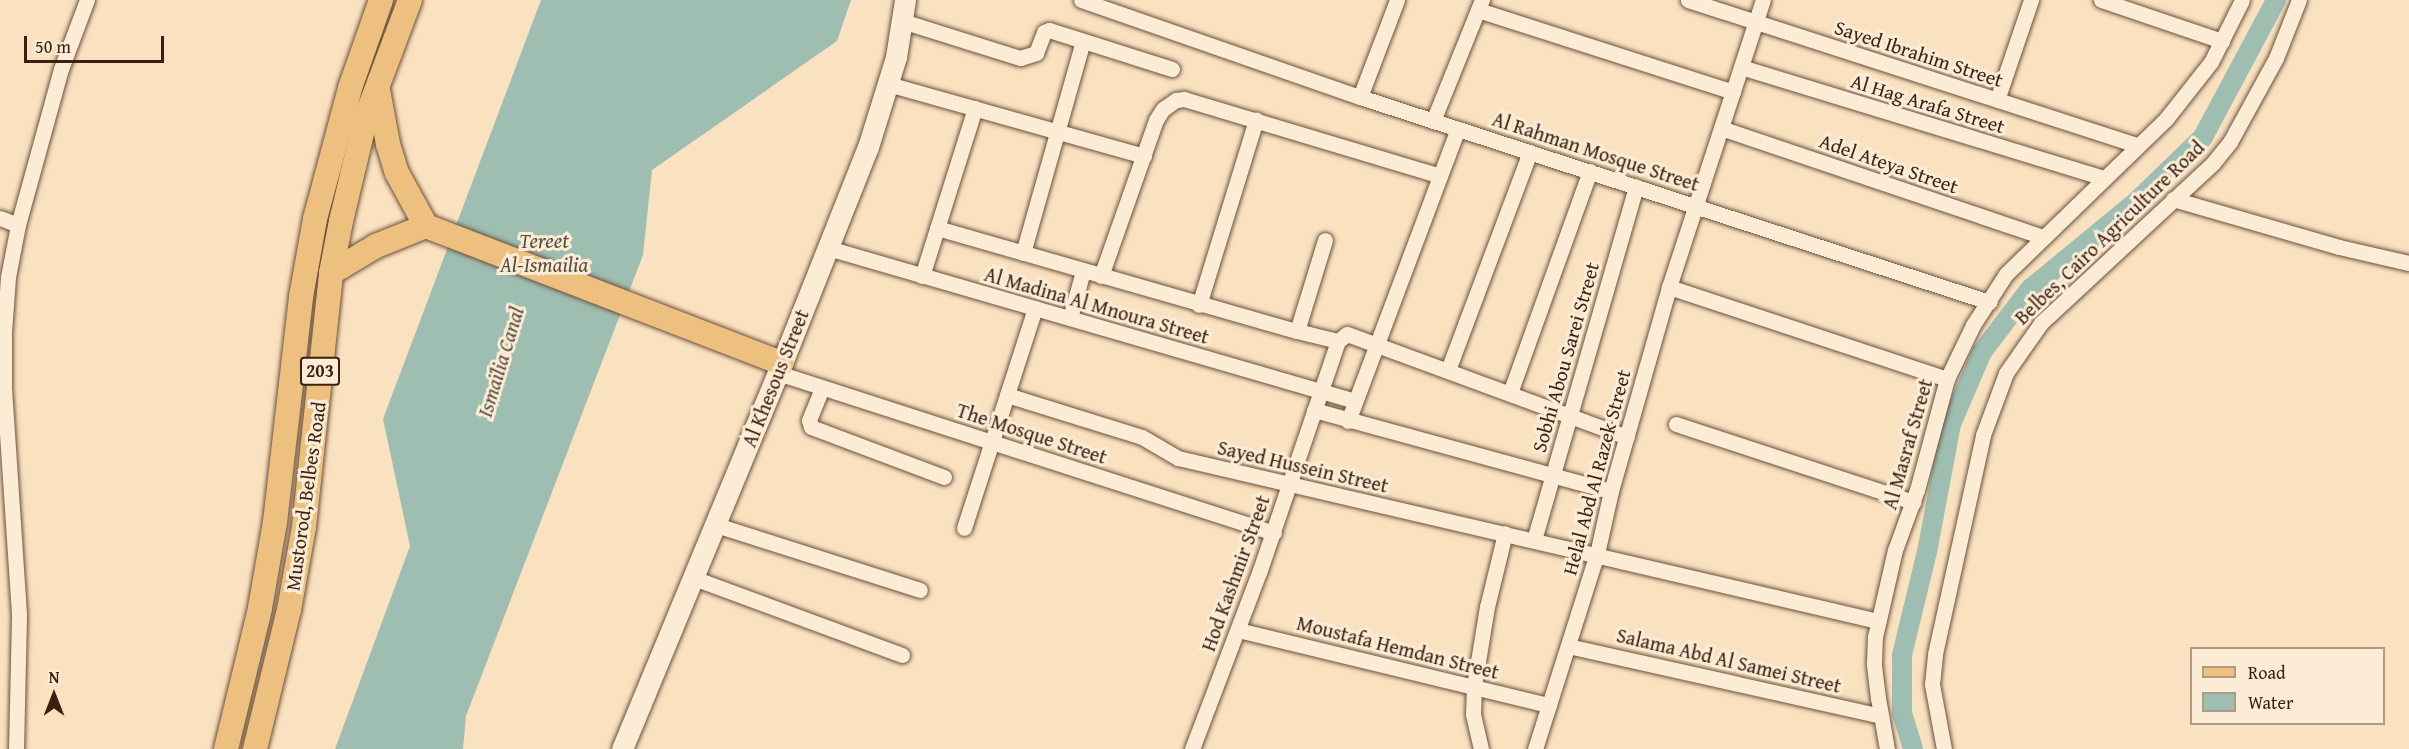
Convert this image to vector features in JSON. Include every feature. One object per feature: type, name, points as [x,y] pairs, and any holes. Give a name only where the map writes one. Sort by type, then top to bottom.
[{"type":"main road","name":"Mustorod, Belbes Road","points":[[226,749],[258,618],[275,522],[301,297],[315,219],[350,88],[381,0]]},
{"type":"main road","name":"Mustorod, Belbes Road","points":[[255,749],[289,610],[304,527],[331,273],[355,158],[377,84],[410,0]]},
{"type":"main road","name":"Al Khesous Street","points":[[622,749],[868,147],[888,84],[905,0]]},
{"type":"main road","points":[[377,84],[387,144],[397,173],[428,227],[739,346],[779,368]]},
{"type":"main road","points":[[331,273],[376,246],[428,227]]},
{"type":"street","points":[[16,749],[19,614],[2,385],[8,277],[18,225],[61,69],[87,0]]},
{"type":"street","name":"Al Rahman Mosque Street","points":[[1082,0],[1360,97],[1989,302]]},
{"type":"street","points":[[1360,97],[1397,0]]},
{"type":"street","name":"Sayed Ibrahim Street","points":[[1688,0],[2136,146]]},
{"type":"street","name":"Helal Abd Al Razek Street","points":[[1535,749],[1597,554],[1611,491],[1669,286],[1763,0]]},
{"type":"street","points":[[1997,100],[2031,0]]},
{"type":"street","points":[[2101,0],[2222,41]]},
{"type":"street","name":"Al Masraf Street","points":[[1887,749],[1874,663],[1878,621],[1895,550],[1913,501],[1947,379],[1973,325],[2006,274],[2166,119],[2211,62],[2242,0]]},
{"type":"street","name":"Belbes, Cairo Agriculture Road","points":[[1944,749],[1932,684],[1935,654],[1983,435],[2006,373],[2040,322],[2213,163],[2230,142],[2276,58],[2299,0]]},
{"type":"street","points":[[1433,120],[1480,5],[1733,93]]},
{"type":"street","points":[[902,21],[1020,58],[1036,53],[1046,31],[1172,69]]},
{"type":"street","points":[[1023,253],[1083,41]]},
{"type":"street","name":"Al Hag Arafa Street","points":[[1741,67],[2103,178]]},
{"type":"street","points":[[888,84],[1144,156]]},
{"type":"street","points":[[1101,276],[1163,109],[1176,100],[1184,99],[1440,176]]},
{"type":"street","points":[[922,276],[975,108]]},
{"type":"street","points":[[1199,305],[1256,120]]},
{"type":"street","name":"Adel Ateya Street","points":[[1721,128],[2043,237]]},
{"type":"street","points":[[1348,421],[1458,129]]},
{"type":"street","points":[[1448,370],[1530,152]]},
{"type":"street","points":[[1510,393],[1590,171]]},
{"type":"street","name":"Sobhi Abou Sarei Street","points":[[1534,540],[1636,186]]},
{"type":"street","points":[[2173,199],[2339,247],[2409,263]]},
{"type":"street","points":[[0,218],[18,225]]},
{"type":"street","points":[[937,228],[1298,332],[1377,344],[1627,436]]},
{"type":"street","points":[[1298,332],[1325,240]]},
{"type":"street","name":"Al Madina Al Mnoura Street","points":[[828,248],[1355,401]]},
{"type":"street","points":[[1070,318],[1083,271]]},
{"type":"street","points":[[1669,286],[1947,379]]},
{"type":"street","points":[[964,528],[1035,308]]},
{"type":"street","name":"Hod Kashmir Street","points":[[1192,749],[1274,533],[1320,391],[1341,338]]},
{"type":"street","name":"The Mosque Street","points":[[779,368],[822,388],[1274,533]]},
{"type":"street","points":[[822,388],[809,420],[811,427],[944,477]]},
{"type":"street","name":"Sayed Hussein Street","points":[[1007,395],[1142,437],[1178,458],[1878,621]]},
{"type":"street","points":[[1314,410],[1611,491]]},
{"type":"street","points":[[1676,424],[1913,501]]},
{"type":"street","points":[[713,524],[920,590]]},
{"type":"street","points":[[1480,749],[1473,714],[1474,686],[1487,608],[1505,533]]},
{"type":"street","points":[[691,577],[902,655]]},
{"type":"street","name":"Moustafa Hemdan Street","points":[[1238,630],[1549,705]]},
{"type":"street","name":"Salama Abd Al Samei Street","points":[[1568,646],[1881,716]]},
{"type":"water","name":"Tereet Al-Ismailia","points":[[541,0],[851,0],[837,41],[652,170],[643,255],[466,716],[463,749],[335,749],[410,546],[383,419]]},
{"type":"waterway","points":[[1913,749],[1902,713],[1902,655],[1927,552],[1951,424],[1982,352],[2030,289],[2136,202],[2203,137],[2276,0]]},
{"type":"water label","name":"Ismaïlia Canal","points":[[501,362]]}]
